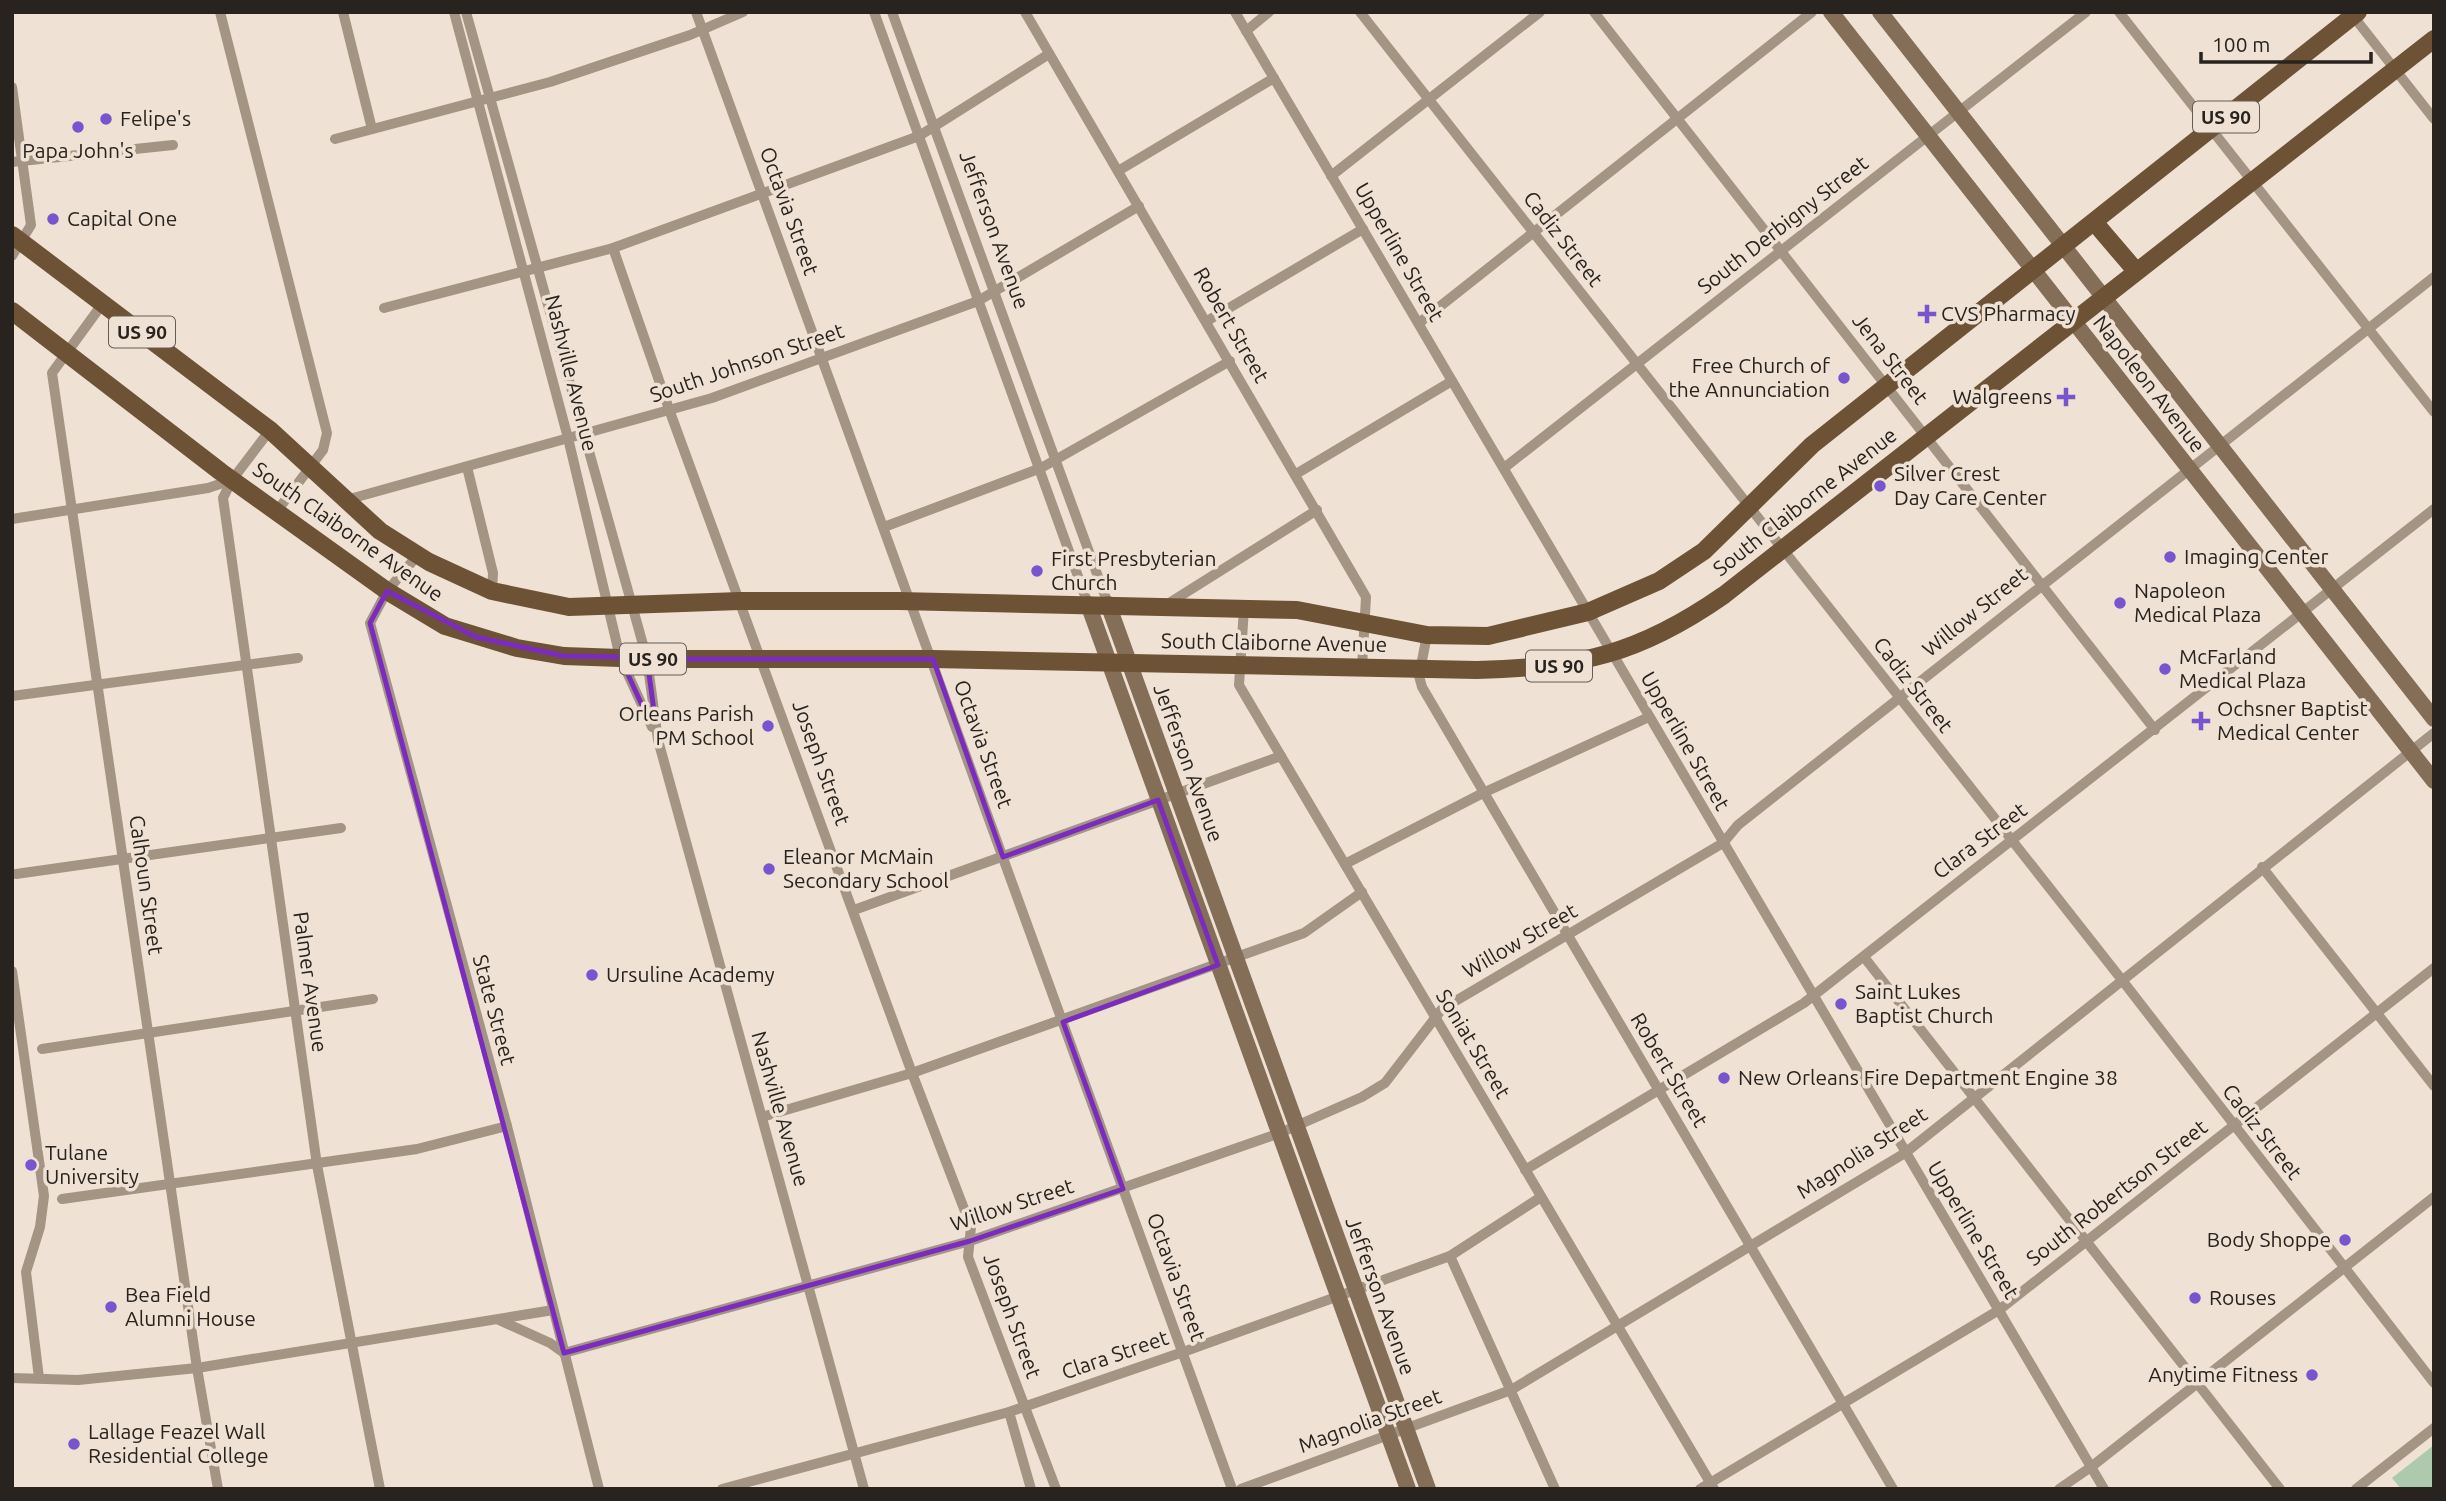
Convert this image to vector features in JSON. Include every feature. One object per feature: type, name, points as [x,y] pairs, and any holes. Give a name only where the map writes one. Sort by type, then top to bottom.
[{"type":"main road","name":"South Claiborne Avenue","points":[[16,245],[103,303],[270,430],[312,465],[380,531],[417,556],[492,591],[569,607],[740,601],[910,601],[1297,610],[1427,635],[1488,636],[1588,612],[1659,581],[1704,551],[1812,445],[2066,247],[2354,14]]},
{"type":"main road","name":"South Claiborne Avenue","points":[[12,311],[232,480],[387,591],[419,613],[476,637],[564,656],[646,659],[933,659],[1420,669],[1546,668],[1612,654],[1648,640],[1701,611],[1783,550],[2434,39]]},
{"type":"main road","points":[[2095,223],[2136,271]]},
{"type":"street","points":[[220,12],[327,433],[323,450],[277,511]]},
{"type":"street","points":[[342,12],[372,129]]},
{"type":"street","name":"Nashville Avenue","points":[[454,12],[484,98]]},
{"type":"street","name":"Nashville Avenue","points":[[466,12],[484,98],[530,268],[620,657],[658,740]]},
{"type":"street","name":"Octavia Street","points":[[696,12],[1232,1489]]},
{"type":"street","points":[[335,138],[550,82],[743,12]]},
{"type":"street","name":"Jefferson Avenue","points":[[874,12],[1280,1133],[1407,1428],[1428,1489]]},
{"type":"street","name":"Jefferson Avenue","points":[[892,12],[1296,1126],[1389,1435],[1408,1489]]},
{"type":"street","name":"Upperline Street","points":[[1235,12],[2104,1489]]},
{"type":"street","points":[[1246,31],[1269,12]]},
{"type":"street","name":"Cadiz Street","points":[[1360,12],[2122,980],[2434,1383]]},
{"type":"street","points":[[1331,176],[1540,12]]},
{"type":"street","name":"Jena Street","points":[[1594,12],[2039,585],[2155,730]]},
{"type":"street","points":[[1419,323],[1812,12]]},
{"type":"street","name":"Napoleon Avenue","points":[[1831,12],[2434,781]]},
{"type":"street","name":"Napoleon Avenue","points":[[1880,12],[2105,295],[2434,719]]},
{"type":"street","name":"South Derbigny Street","points":[[1504,468],[2086,12]]},
{"type":"street","points":[[2119,12],[2434,412]]},
{"type":"street","name":"Robert Street","points":[[1029,13],[1049,54],[1366,597],[1362,668]]},
{"type":"street","points":[[2354,14],[2434,119]]},
{"type":"street","points":[[384,308],[613,248],[919,136],[1049,54]]},
{"type":"street","points":[[1118,171],[1274,78]]},
{"type":"street","points":[[12,87],[18,162],[31,225],[16,245]]},
{"type":"street","points":[[18,162],[173,145]]},
{"type":"street","name":"South Johnson Street","points":[[346,500],[670,412],[978,301],[1139,206]]},
{"type":"street","points":[[1207,321],[1363,229]]},
{"type":"street","name":"Joseph Street","points":[[613,248],[670,412],[971,1227],[968,1257],[1056,1489]]},
{"type":"street","name":"Nashville Avenue","points":[[530,268],[583,434],[632,605],[646,659],[658,740],[864,1489]]},
{"type":"street","name":"Willow Street","points":[[564,1353],[970,1241],[1280,1133],[1362,1097],[1385,1083],[1442,1009],[1723,843],[1738,825],[2039,585],[2434,277]]},
{"type":"street","name":"Calhoun Street","points":[[103,303],[52,373],[197,1368],[218,1489]]},
{"type":"street","points":[[884,527],[1041,468],[1230,361]]},
{"type":"street","points":[[1296,474],[1452,381]]},
{"type":"street","points":[[12,519],[208,488],[232,480],[270,430]]},
{"type":"street","points":[[467,467],[493,573],[492,591]]},
{"type":"street","name":"Palmer Avenue","points":[[232,480],[223,498],[269,838],[317,1165],[354,1344],[380,1489]]},
{"type":"street","name":"Clara Street","points":[[1525,1170],[1813,995],[2434,509]]},
{"type":"street","points":[[1165,606],[1317,510]]},
{"type":"street","name":"State Street","points":[[417,556],[387,591],[369,623],[507,1126],[598,1489]]},
{"type":"street","name":"Soniat Street","points":[[1244,608],[1240,685],[1618,1326],[1708,1487]]},
{"type":"street","points":[[1420,669],[1427,635]]},
{"type":"street","points":[[12,696],[298,658]]},
{"type":"street","name":"Robert Street","points":[[1420,669],[1422,687],[1483,793],[1893,1489]]},
{"type":"street","points":[[1345,864],[1483,793],[1649,717]]},
{"type":"street","name":"Magnolia Street","points":[[1241,1489],[1511,1390],[1905,1153],[2434,733]]},
{"type":"street","points":[[854,910],[1281,756]]},
{"type":"street","points":[[16,874],[341,828]]},
{"type":"street","points":[[2262,867],[2434,1086]]},
{"type":"street","points":[[762,1117],[912,1073],[1236,959],[1318,927],[1362,892]]},
{"type":"street","points":[[1864,957],[2280,1489]]},
{"type":"street","name":"South Robertson Street","points":[[1708,1487],[1999,1310],[2434,968]]},
{"type":"street","points":[[12,971],[15,1009],[44,1196],[40,1227],[26,1272],[39,1378]]},
{"type":"street","points":[[42,1049],[373,999]]},
{"type":"street","points":[[62,1199],[418,1149],[507,1126]]},
{"type":"street","name":"Clara Street","points":[[722,1489],[1009,1412],[1183,1352],[1450,1256],[1541,1197]]},
{"type":"street","points":[[2059,1489],[2091,1467],[2434,1197]]},
{"type":"street","points":[[1450,1256],[1556,1489]]},
{"type":"street","points":[[12,1378],[78,1380],[197,1368],[553,1310]]},
{"type":"street","points":[[499,1320],[550,1343],[564,1353]]},
{"type":"street","points":[[1009,1412],[1031,1489]]},
{"type":"street","points":[[2356,1489],[2434,1428]]},
{"type":"highlighted area","points":[[387,591],[476,637],[564,656],[620,657],[646,714],[654,711],[647,659],[933,659],[1003,857],[1158,800],[1218,965],[1063,1022],[1123,1189],[970,1241],[564,1353],[370,623]]},
{"type":"green space","points":[[2434,1445],[2434,1489],[2401,1489],[2392,1478]]},
{"type":"place","name":"Felipe's","points":[[106,119]]},
{"type":"place","name":"Papa John's","points":[[78,127]]},
{"type":"place","name":"Capital One","points":[[53,219]]},
{"type":"place","name":"CVS Pharmacy","points":[[1927,314]]},
{"type":"place","name":"Free Church of the Annunciation","points":[[1844,378]]},
{"type":"place","name":"Walgreens","points":[[2066,397]]},
{"type":"place","name":"Silver Crest Day Care Center","points":[[1880,486]]},
{"type":"place","name":"Imaging Center","points":[[2170,557]]},
{"type":"place","name":"First Presbyterian Church","points":[[1037,571]]},
{"type":"place","name":"Napoleon Medical Plaza","points":[[2120,603]]},
{"type":"place","name":"McFarland Medical Plaza","points":[[2165,669]]},
{"type":"place","name":"Ochsner Baptist Medical Center","points":[[2201,721]]},
{"type":"place","name":"Orleans Parish PM School","points":[[768,726]]},
{"type":"place","name":"Eleanor McMain Secondary School","points":[[769,869]]},
{"type":"place","name":"Ursuline Academy","points":[[592,975]]},
{"type":"place","name":"Saint Lukes Baptist Church","points":[[1841,1004]]},
{"type":"place","name":"New Orleans Fire Department Engine 38","points":[[1724,1078]]},
{"type":"place","name":"Tulane University","points":[[31,1165]]},
{"type":"place","name":"Body Shoppe","points":[[2345,1240]]},
{"type":"place","name":"Rouses","points":[[2195,1298]]},
{"type":"place","name":"Bea Field Alumni House","points":[[111,1307]]},
{"type":"place","name":"Anytime Fitness","points":[[2312,1375]]},
{"type":"place","name":"Lallage Feazel Wall Residential College","points":[[74,1444]]}]
